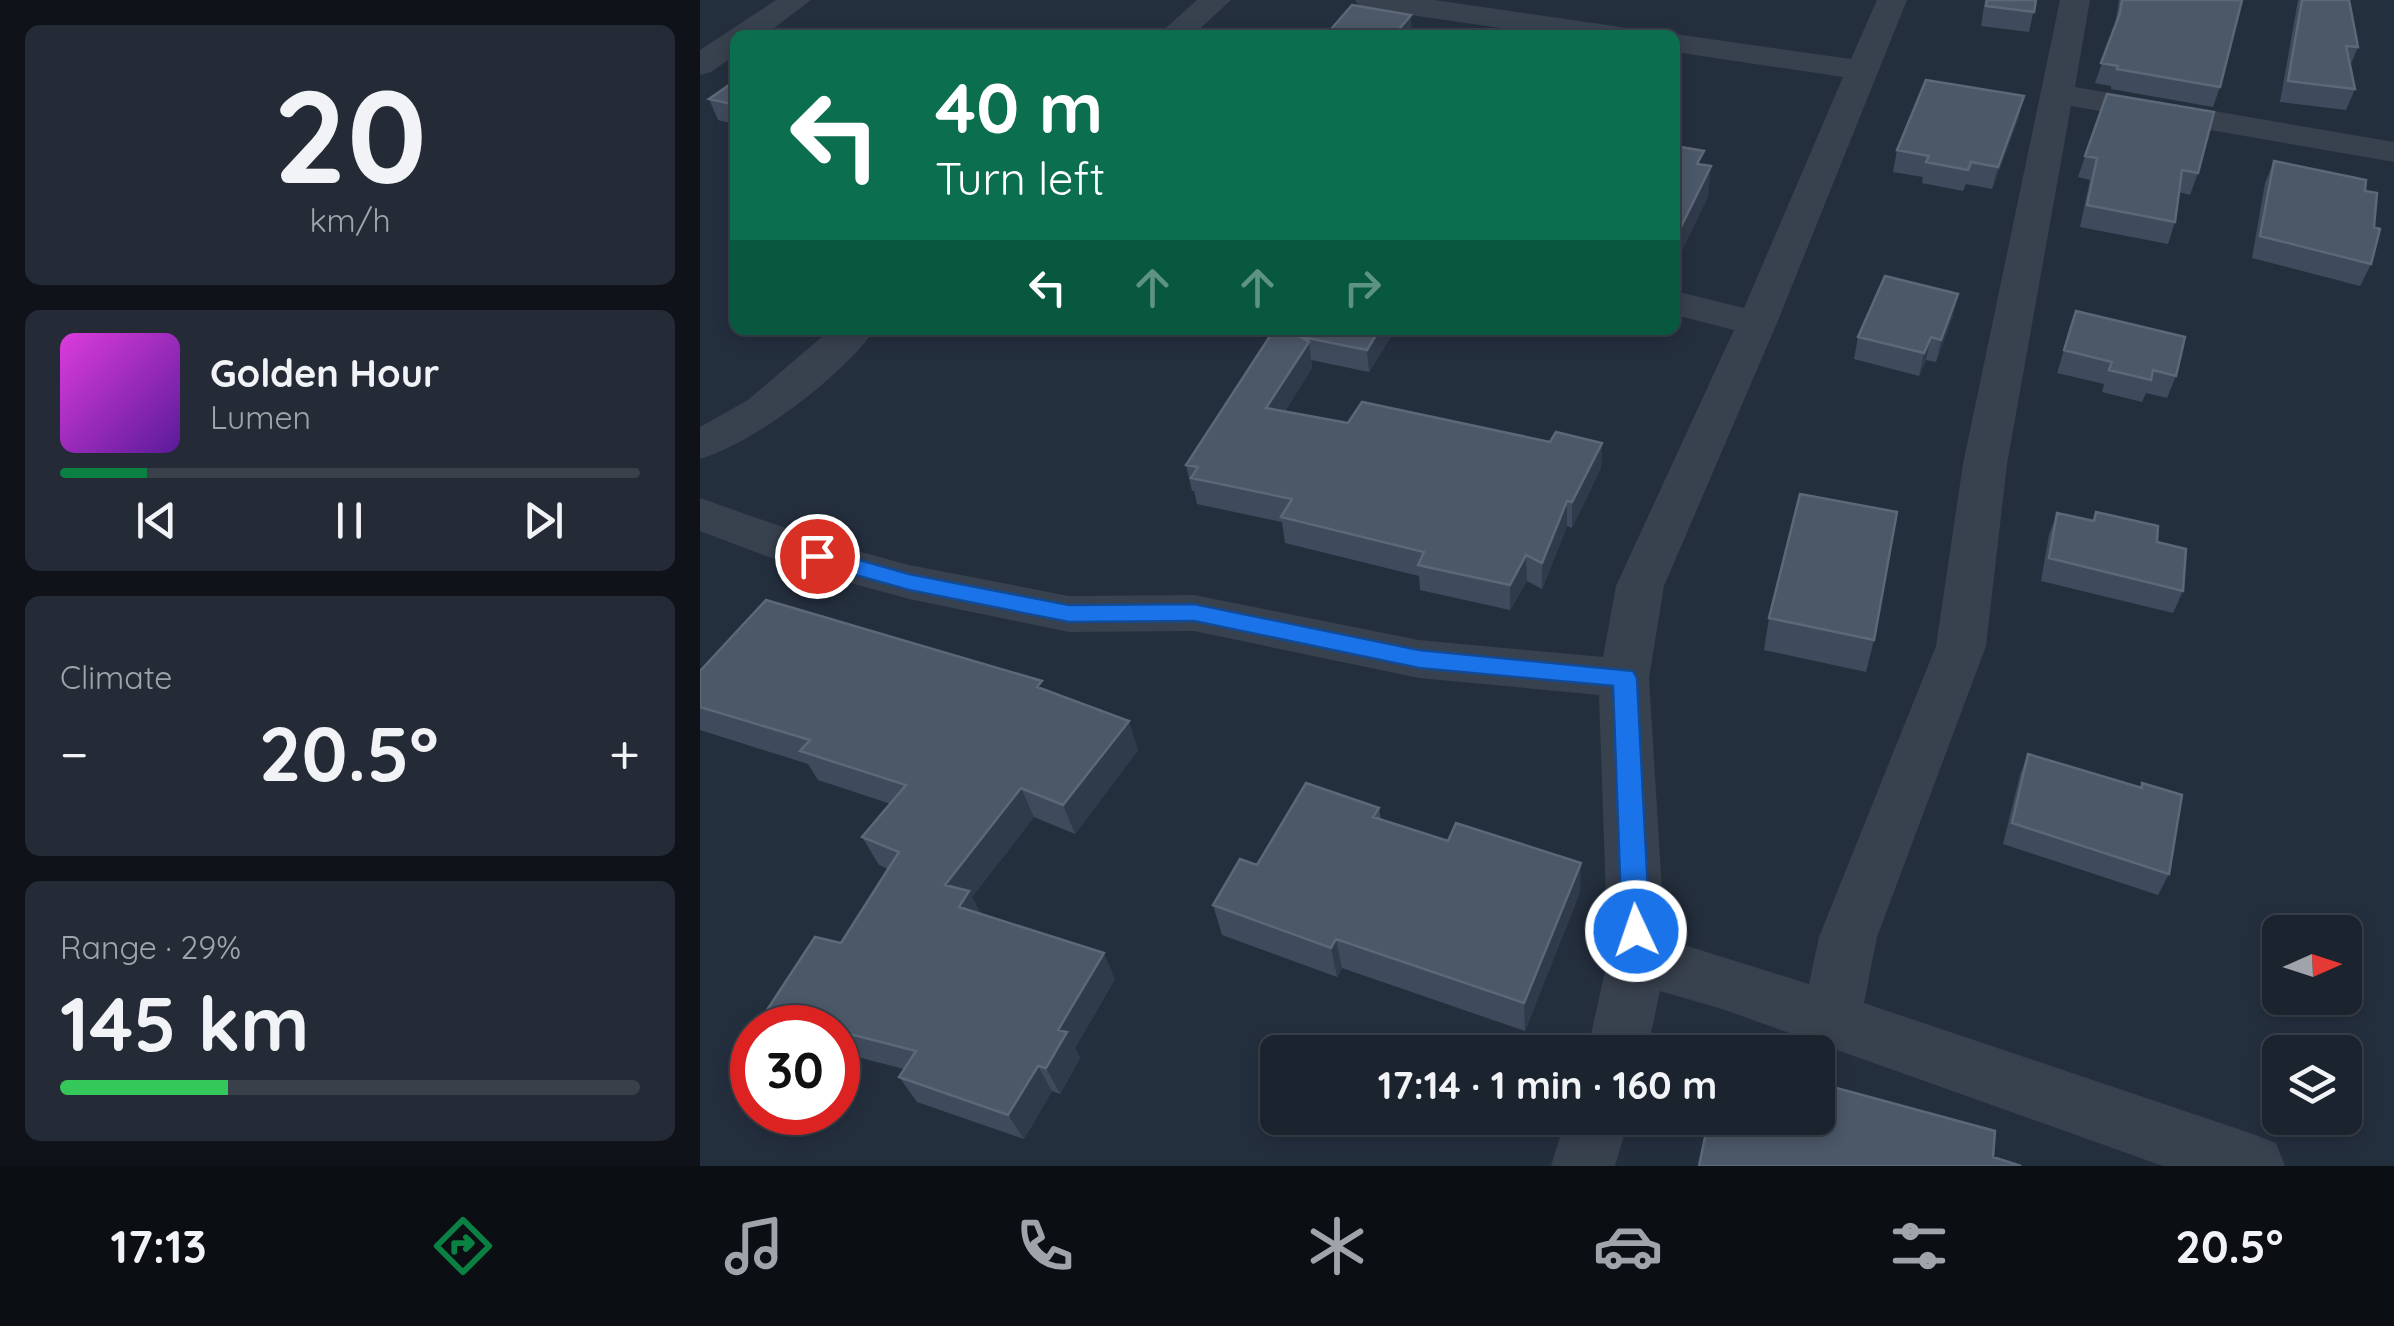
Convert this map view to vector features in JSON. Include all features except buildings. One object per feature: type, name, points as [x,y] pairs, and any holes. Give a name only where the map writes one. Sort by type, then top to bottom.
[{"type":"street","points":[[751,30],[796,0]]},
{"type":"street","points":[[1180,30],[1216,0]]},
{"type":"street","points":[[1370,0],[1579,30]]},
{"type":"street","points":[[1621,1035],[1638,958],[1624,678],[1640,586],[1757,323],[1892,0]]},
{"type":"street","points":[[1830,1020],[1848,937],[1961,646],[1985,464],[2075,0]]},
{"type":"street","points":[[700,65],[730,44]]},
{"type":"street","points":[[1680,45],[1860,70]]},
{"type":"street","points":[[2057,94],[2394,152]]},
{"type":"street","points":[[1680,305],[1757,323]]},
{"type":"street","points":[[700,444],[731,433],[848,335]]},
{"type":"street","points":[[700,514],[817,556],[909,582],[1069,614],[1194,612],[1419,659],[1624,678]]},
{"type":"street","points":[[1638,958],[2253,1166]]},
{"type":"street","points":[[1582,1166],[1592,1135]]},
{"type":"route","points":[[817,556],[909,582],[1069,614],[1194,612],[1419,659],[1624,678],[1636,931]]}]
